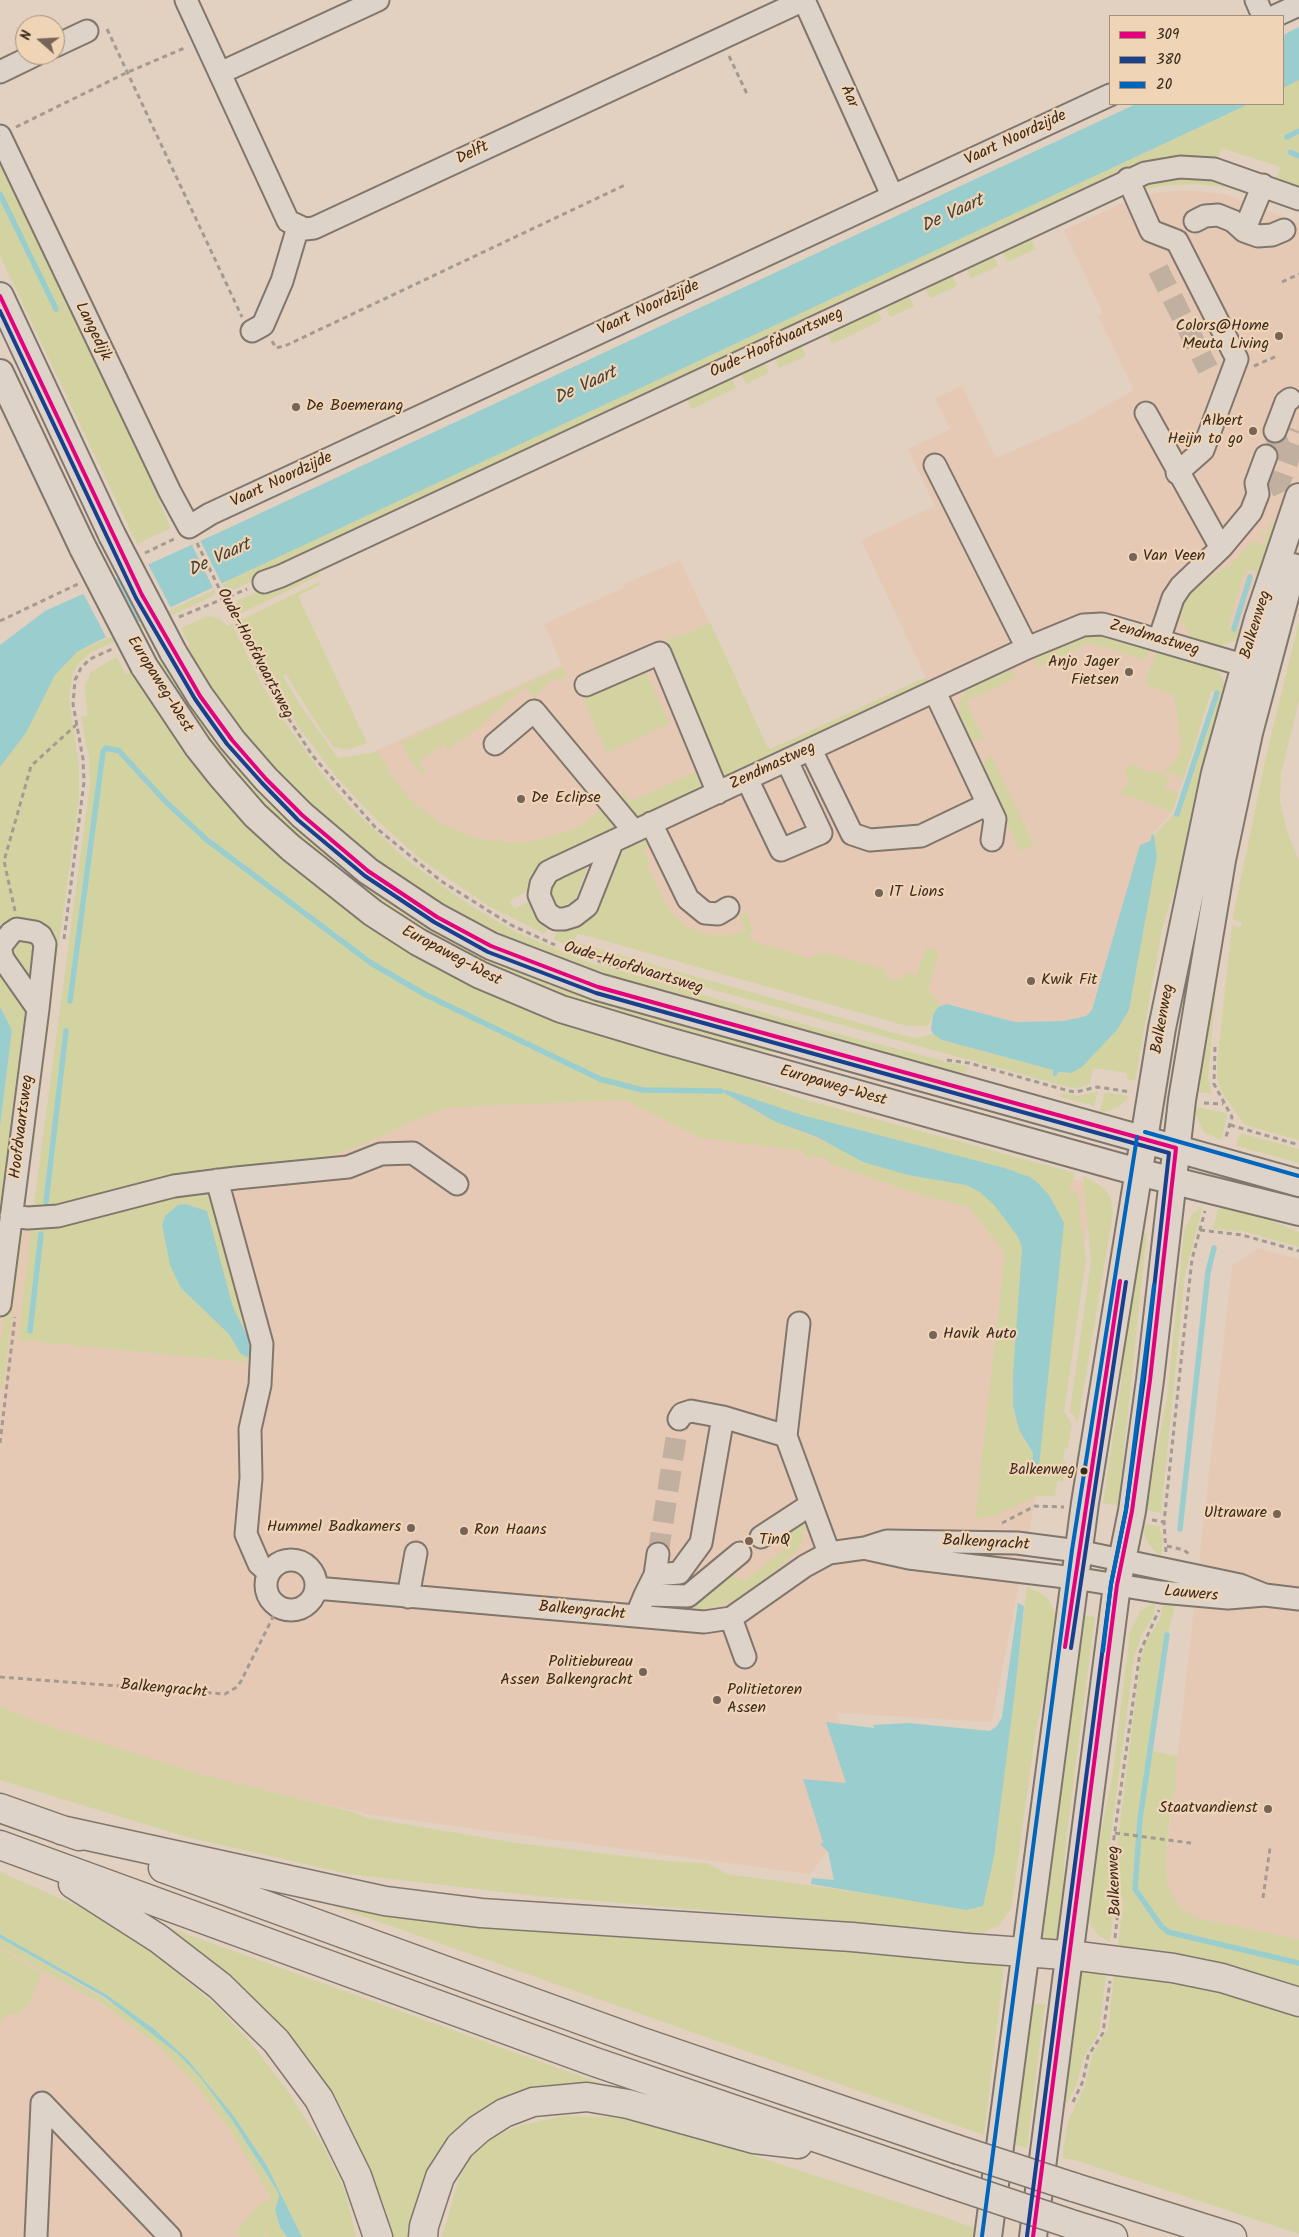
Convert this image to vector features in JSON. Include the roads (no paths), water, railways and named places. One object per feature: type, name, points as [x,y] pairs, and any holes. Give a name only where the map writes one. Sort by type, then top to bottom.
[{"type":"highway","points":[[6,1810],[630,2038],[956,2149],[1232,2237]]},
{"type":"highway","points":[[61,1830],[385,1901],[481,1913],[852,1937],[1025,1953],[1069,1955],[1173,1968],[1222,1978],[1299,2002]]},
{"type":"highway","points":[[4,1846],[41,1862],[592,2061],[853,2151],[1113,2237]]},
{"type":"highway","points":[[41,1862],[159,1939],[220,1986],[276,2041],[319,2099],[357,2176],[378,2237]]},
{"type":"highway","points":[[423,2237],[424,2226],[440,2177],[460,2146],[479,2129],[504,2114],[533,2102],[587,2097],[628,2104],[754,2139],[853,2151]]},
{"type":"main road","name":"Europaweg-West","points":[[0,296],[112,534],[173,652],[200,696],[232,740],[266,779],[302,815],[368,871],[437,917],[491,946],[598,987],[1299,1183]]},
{"type":"main road","name":"Europaweg-West","points":[[0,373],[83,548],[144,666],[210,762],[255,815],[290,848],[373,913],[418,942],[465,967],[516,991],[605,1023],[1138,1172],[1299,1212]]},
{"type":"main road","name":"Balkenweg","points":[[1033,2237],[1120,1573],[1131,1517],[1150,1380],[1176,1148],[1222,860],[1247,742],[1255,668],[1280,551],[1299,497]]},
{"type":"main road","name":"Balkenweg","points":[[988,2237],[1074,1578],[1143,1138],[1167,999],[1215,773],[1299,548]]},
{"type":"street","points":[[186,0],[288,221],[298,227],[282,281],[258,328]]},
{"type":"street","points":[[220,73],[378,0]]},
{"type":"street","name":"Delft","points":[[298,227],[314,228],[804,0]]},
{"type":"street","name":"Aar","points":[[804,0],[892,195]]},
{"type":"street","points":[[1256,0],[1263,15]]},
{"type":"street","points":[[1277,15],[1299,5]]},
{"type":"street","points":[[65,41],[87,30]]},
{"type":"street","points":[[0,72],[15,65]]},
{"type":"street","name":"Vaart Noordzijde","points":[[192,534],[210,514],[1109,95]]},
{"type":"street","name":"Langedijk","points":[[4,134],[165,484],[192,534]]},
{"type":"street","name":"Oude-Hoofdvaartsweg","points":[[264,582],[281,576],[1145,172],[1168,168],[1202,167],[1222,170],[1299,200]]},
{"type":"street","points":[[1128,180],[1151,231],[1177,242],[1237,359],[1203,450],[1177,472]]},
{"type":"street","points":[[1244,231],[1263,185]]},
{"type":"street","points":[[1195,221],[1205,216],[1218,215],[1234,221],[1244,231],[1258,236],[1272,235],[1284,230]]},
{"type":"street","points":[[1277,428],[1286,402],[1290,399]]},
{"type":"street","points":[[1146,413],[1177,472],[1221,548]]},
{"type":"street","points":[[935,465],[1027,648]]},
{"type":"street","points":[[1159,640],[1173,598],[1181,586],[1221,548],[1251,512],[1264,475]]},
{"type":"street","name":"Zendmastweg","points":[[612,843],[1027,648],[1083,625],[1102,624],[1255,668]]},
{"type":"street","points":[[586,684],[660,653],[718,793]]},
{"type":"street","points":[[935,692],[995,819],[992,840]]},
{"type":"street","points":[[495,744],[534,712],[643,827],[688,899],[706,913],[718,914],[728,908]]},
{"type":"street","points":[[810,750],[852,834],[870,840],[921,836],[988,804]]},
{"type":"street","points":[[747,780],[781,850],[820,833],[787,761]]},
{"type":"street","name":"Hoofdvaartsweg","points":[[0,1305],[38,1009],[45,944],[41,936],[23,928],[11,933],[0,947],[2,959],[38,1009]]},
{"type":"street","points":[[11,1216],[28,1218],[58,1216],[174,1186],[348,1167],[381,1154],[413,1153],[457,1184]]},
{"type":"street","points":[[217,1180],[262,1344],[260,1385],[250,1429],[251,1478],[246,1534],[259,1564],[268,1572]]},
{"type":"street","points":[[799,1324],[787,1432],[810,1505],[829,1554]]},
{"type":"street","points":[[679,1419],[682,1414],[691,1411],[787,1432]]},
{"type":"street","points":[[655,1575],[679,1573],[701,1543],[723,1417]]},
{"type":"street","points":[[761,1538],[810,1505]]},
{"type":"street","name":"Balkengracht","points":[[316,1588],[704,1622],[731,1618],[804,1566],[829,1554],[865,1548],[887,1541],[1017,1543],[1078,1551]]},
{"type":"street","name":"Balkengracht","points":[[865,1548],[910,1558],[1074,1578]]},
{"type":"street","points":[[1078,1551],[1120,1573]]},
{"type":"street","points":[[408,1597],[416,1552]]},
{"type":"street","points":[[644,1595],[688,1596],[740,1553]]},
{"type":"street","points":[[639,1617],[644,1595],[655,1575],[658,1554]]},
{"type":"street","points":[[294,1559],[303,1562],[311,1569],[316,1578],[316,1588],[314,1596],[302,1608],[286,1610],[278,1607],[271,1601],[266,1592],[265,1582],[268,1572],[275,1565],[284,1560],[294,1559]]},
{"type":"street","points":[[1074,1578],[1120,1573]]},
{"type":"street","name":"Lauwers","points":[[1120,1573],[1162,1592],[1228,1598],[1265,1595],[1299,1599]]},
{"type":"street","name":"Lauwers","points":[[1120,1573],[1240,1585],[1265,1595]]},
{"type":"street","points":[[731,1618],[745,1657]]},
{"type":"street","points":[[36,2237],[42,2103],[170,2237]]},
{"type":"water","points":[[1299,27],[1299,80],[1284,88],[1284,34]]},
{"type":"water","name":"De Vaart","points":[[1134,105],[1247,105],[77,652],[55,675],[26,733],[0,767],[0,645],[45,611],[218,533]]},
{"type":"water","points":[[1152,834],[1154,835],[1157,856],[1129,1010],[1117,1030],[1082,1067],[1071,1073],[1059,1072],[1056,1076],[1053,1076],[1053,1070],[942,1040],[933,1034],[931,1029],[933,1015],[938,1007],[947,1004],[1015,1022],[1064,1021],[1086,1016],[1092,1010],[1140,845],[1150,841]]},
{"type":"water","points":[[0,1006],[12,1030],[0,1127]]},
{"type":"water","points":[[727,1090],[802,1115],[1005,1168],[1026,1175],[1036,1181],[1049,1195],[1064,1223],[1038,1476],[1034,1476],[1032,1473],[1033,1453],[1019,1430],[1013,1405],[1013,1374],[1022,1248],[1018,1237],[995,1206],[980,1192],[966,1185],[908,1175],[863,1162],[817,1137],[776,1122],[721,1091]]},
{"type":"water","points":[[185,1204],[207,1211],[233,1307],[250,1342],[252,1352],[247,1357],[240,1353],[229,1334],[181,1288],[170,1265],[162,1225],[165,1216],[178,1205]]},
{"type":"water","points":[[1018,1603],[1024,1606],[1016,1682],[994,1857],[983,1906],[966,1910],[811,1884],[812,1878],[834,1880],[828,1852],[820,1844],[823,1842],[803,1779],[846,1783],[826,1722],[874,1728],[873,1725],[908,1723],[990,1731],[997,1726],[1002,1717]]},
{"type":"water","points":[[0,1934],[107,1995],[154,2029],[188,2060],[233,2115],[267,2166],[302,2237],[287,2237],[280,2227],[275,2210],[279,2197],[278,2192],[232,2120],[200,2077],[178,2054],[106,1998],[0,1938]]},
{"type":"waterway","points":[[1287,137],[1299,131]]},
{"type":"waterway","points":[[1290,152],[1299,156]]},
{"type":"waterway","points":[[0,194],[56,309]]},
{"type":"waterway","points":[[1234,629],[1250,577]]},
{"type":"waterway","points":[[1177,814],[1217,693]]},
{"type":"waterway","points":[[70,1001],[103,752],[106,748],[119,751],[166,802],[207,840],[371,963],[426,995],[600,1079],[642,1090],[721,1091]]},
{"type":"waterway","points":[[46,1202],[66,1031]]},
{"type":"waterway","points":[[30,1331],[41,1234]]},
{"type":"waterway","points":[[1180,1529],[1208,1272],[1214,1248]]},
{"type":"waterway","points":[[1167,1635],[1140,1819],[1135,1889],[1161,1926],[1168,1932],[1299,1963]]},
{"type":"tunnel","points":[[1158,269],[1208,369]]},
{"type":"tunnel","points":[[1269,487],[1280,482],[1299,431]]},
{"type":"tunnel","points":[[1269,448],[1297,436]]},
{"type":"tunnel","points":[[658,1554],[679,1419]]},
{"type":"place","name":"Colors@Home Meuta Living","points":[[1279,336]]},
{"type":"place","name":"De Boemerang","points":[[296,407]]},
{"type":"place","name":"Albert Heijn to go","points":[[1253,431]]},
{"type":"place","name":"Van Veen","points":[[1133,557]]},
{"type":"place","name":"Anjo Jager Fietsen","points":[[1129,672]]},
{"type":"place","name":"De Eclipse","points":[[521,799]]},
{"type":"place","name":"IT Lions","points":[[879,893]]},
{"type":"place","name":"Kwik Fit","points":[[1031,981]]},
{"type":"place","name":"Havik Auto","points":[[933,1335]]},
{"type":"place","name":"Balkenweg","points":[[1084,1471]]},
{"type":"place","name":"Ultraware","points":[[1277,1514]]},
{"type":"place","name":"Hummel Badkamers","points":[[411,1528]]},
{"type":"place","name":"Ron Haans","points":[[464,1531]]},
{"type":"place","name":"TinQ","points":[[749,1541]]},
{"type":"place","name":"Politiebureau Assen Balkengracht","points":[[643,1672]]},
{"type":"place","name":"Politietoren Assen","points":[[717,1700]]},
{"type":"place","name":"Staatvandienst","points":[[1268,1809]]}]
